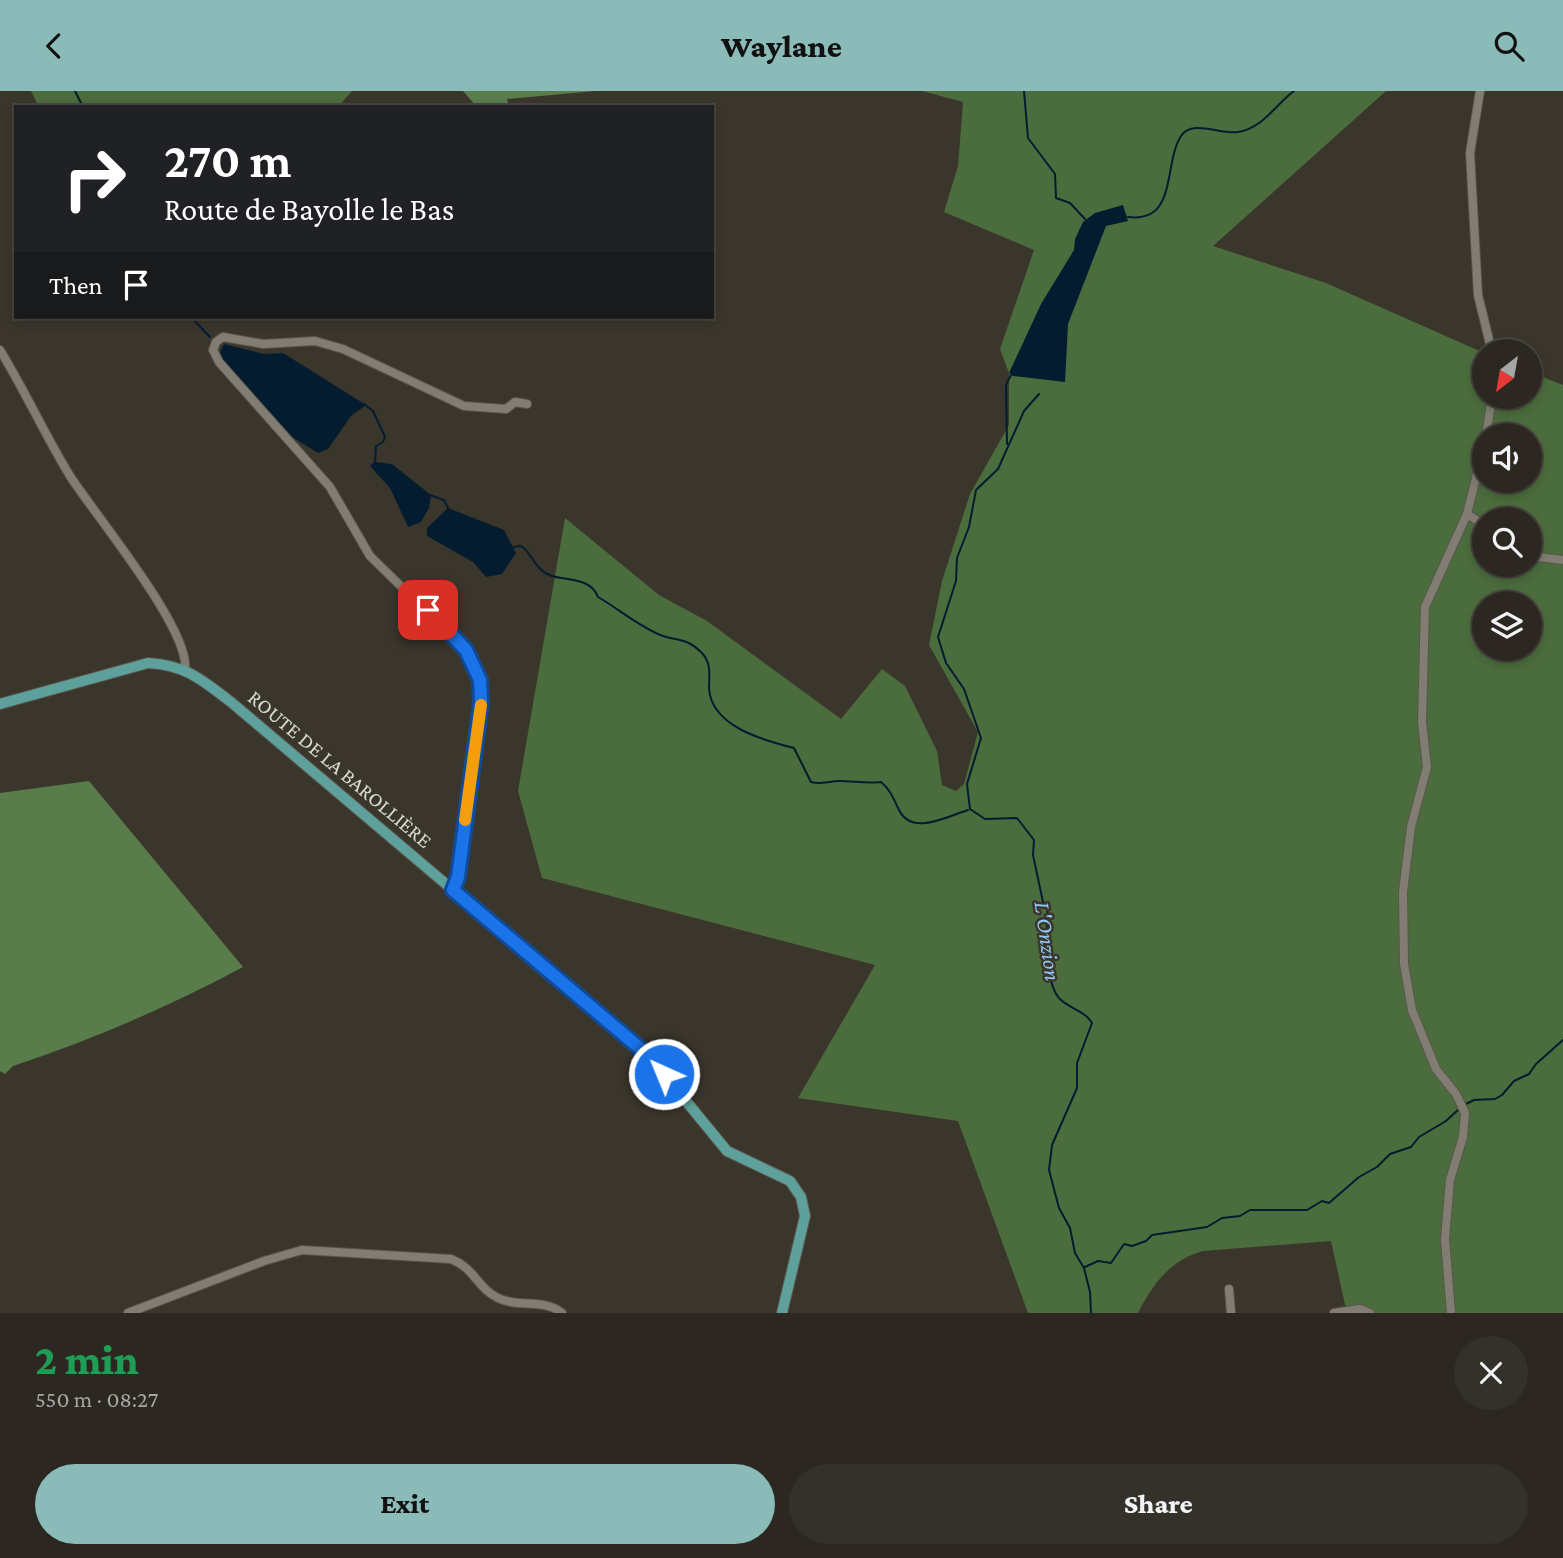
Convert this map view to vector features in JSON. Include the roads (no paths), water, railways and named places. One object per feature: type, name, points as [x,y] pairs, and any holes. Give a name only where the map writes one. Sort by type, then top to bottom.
[{"type":"main road","name":"ROUTE DE LA BAROLLIÈRE","points":[[0,703],[148,663],[172,664],[185,670],[231,702],[649,1056],[727,1151],[790,1181],[800,1197],[805,1216],[782,1313]]},
{"type":"street","points":[[1480,91],[1470,153],[1478,295],[1489,339]]},
{"type":"street","points":[[453,890],[474,758],[481,702],[480,680],[466,650],[370,556],[330,487],[219,362],[213,350],[216,342],[223,337],[263,344],[315,341],[343,349],[464,405],[506,409],[515,402],[527,404]]},
{"type":"street","points":[[0,350],[69,474],[151,592],[182,644],[187,660],[185,670]]},
{"type":"street","points":[[1451,1313],[1445,1239],[1450,1180],[1463,1137],[1465,1113],[1456,1094],[1436,1069],[1412,1010],[1404,964],[1402,919],[1409,841],[1427,767],[1422,722],[1425,607],[1467,514],[1472,493]]},
{"type":"street","points":[[1467,514],[1472,517]]},
{"type":"street","points":[[1542,557],[1563,560]]},
{"type":"street","points":[[128,1313],[264,1261],[302,1250],[451,1259],[466,1265],[485,1290],[499,1298],[516,1304],[545,1305],[562,1313]]},
{"type":"street","points":[[1229,1289],[1231,1313]]},
{"type":"street","points":[[1334,1313],[1360,1309],[1370,1313]]},
{"type":"water","points":[[1123,205],[1128,221],[1106,226],[1068,324],[1065,382],[1013,376],[1009,373],[1041,304],[1074,250],[1075,239],[1083,222],[1095,213]]},
{"type":"water","points":[[224,344],[264,354],[283,353],[366,405],[351,416],[328,449],[318,453],[292,437],[223,361],[220,352]]},
{"type":"water","points":[[374,462],[392,464],[431,495],[429,508],[421,522],[408,527],[390,488],[370,466]]},
{"type":"water","points":[[448,508],[504,530],[516,553],[502,574],[486,577],[473,562],[427,536],[427,528]]},
{"type":"waterway","points":[[75,91],[82,105]]},
{"type":"waterway","points":[[1024,91],[1028,138],[1055,174],[1056,198],[1070,203],[1085,219]]},
{"type":"waterway","name":"L'Onzion","points":[[1128,217],[1144,216],[1155,211],[1162,201],[1176,148],[1186,131],[1199,128],[1231,132],[1247,130],[1262,121],[1294,91]]},
{"type":"waterway","points":[[193,319],[210,337]]},
{"type":"waterway","name":"L'Onzion","points":[[1007,444],[1006,385],[1011,375]]},
{"type":"waterway","name":"L'Onzion","points":[[1039,394],[1024,411],[998,469],[976,490],[969,527],[957,558],[956,581],[938,637],[946,663],[964,689],[981,738],[967,784],[970,809],[985,819],[1017,818],[1034,840],[1033,855],[1043,902],[1048,907],[1047,955],[1055,993],[1092,1023],[1077,1063],[1077,1088],[1052,1145],[1049,1170],[1059,1208],[1070,1228],[1075,1253],[1084,1268],[1090,1292],[1091,1313]]},
{"type":"waterway","points":[[364,404],[373,411],[385,437],[383,442],[376,446],[375,463]]},
{"type":"waterway","points":[[430,495],[444,500],[449,510]]},
{"type":"waterway","points":[[513,547],[521,546],[546,574],[585,583],[598,597],[647,628],[696,647],[707,660],[709,688],[712,701],[719,712],[728,722],[754,736],[794,748],[811,782],[881,782],[905,818],[912,822],[940,820],[968,810]]},
{"type":"waterway","points":[[1466,1104],[1474,1100],[1495,1099],[1502,1095],[1514,1081],[1529,1074],[1536,1064],[1563,1040]]},
{"type":"waterway","points":[[1085,1267],[1098,1261],[1111,1263],[1124,1244],[1132,1246],[1146,1241],[1152,1235],[1207,1227],[1222,1218],[1240,1216],[1250,1210],[1307,1210],[1322,1201],[1329,1203],[1390,1154],[1411,1147],[1419,1137],[1446,1121],[1459,1109]]}]
